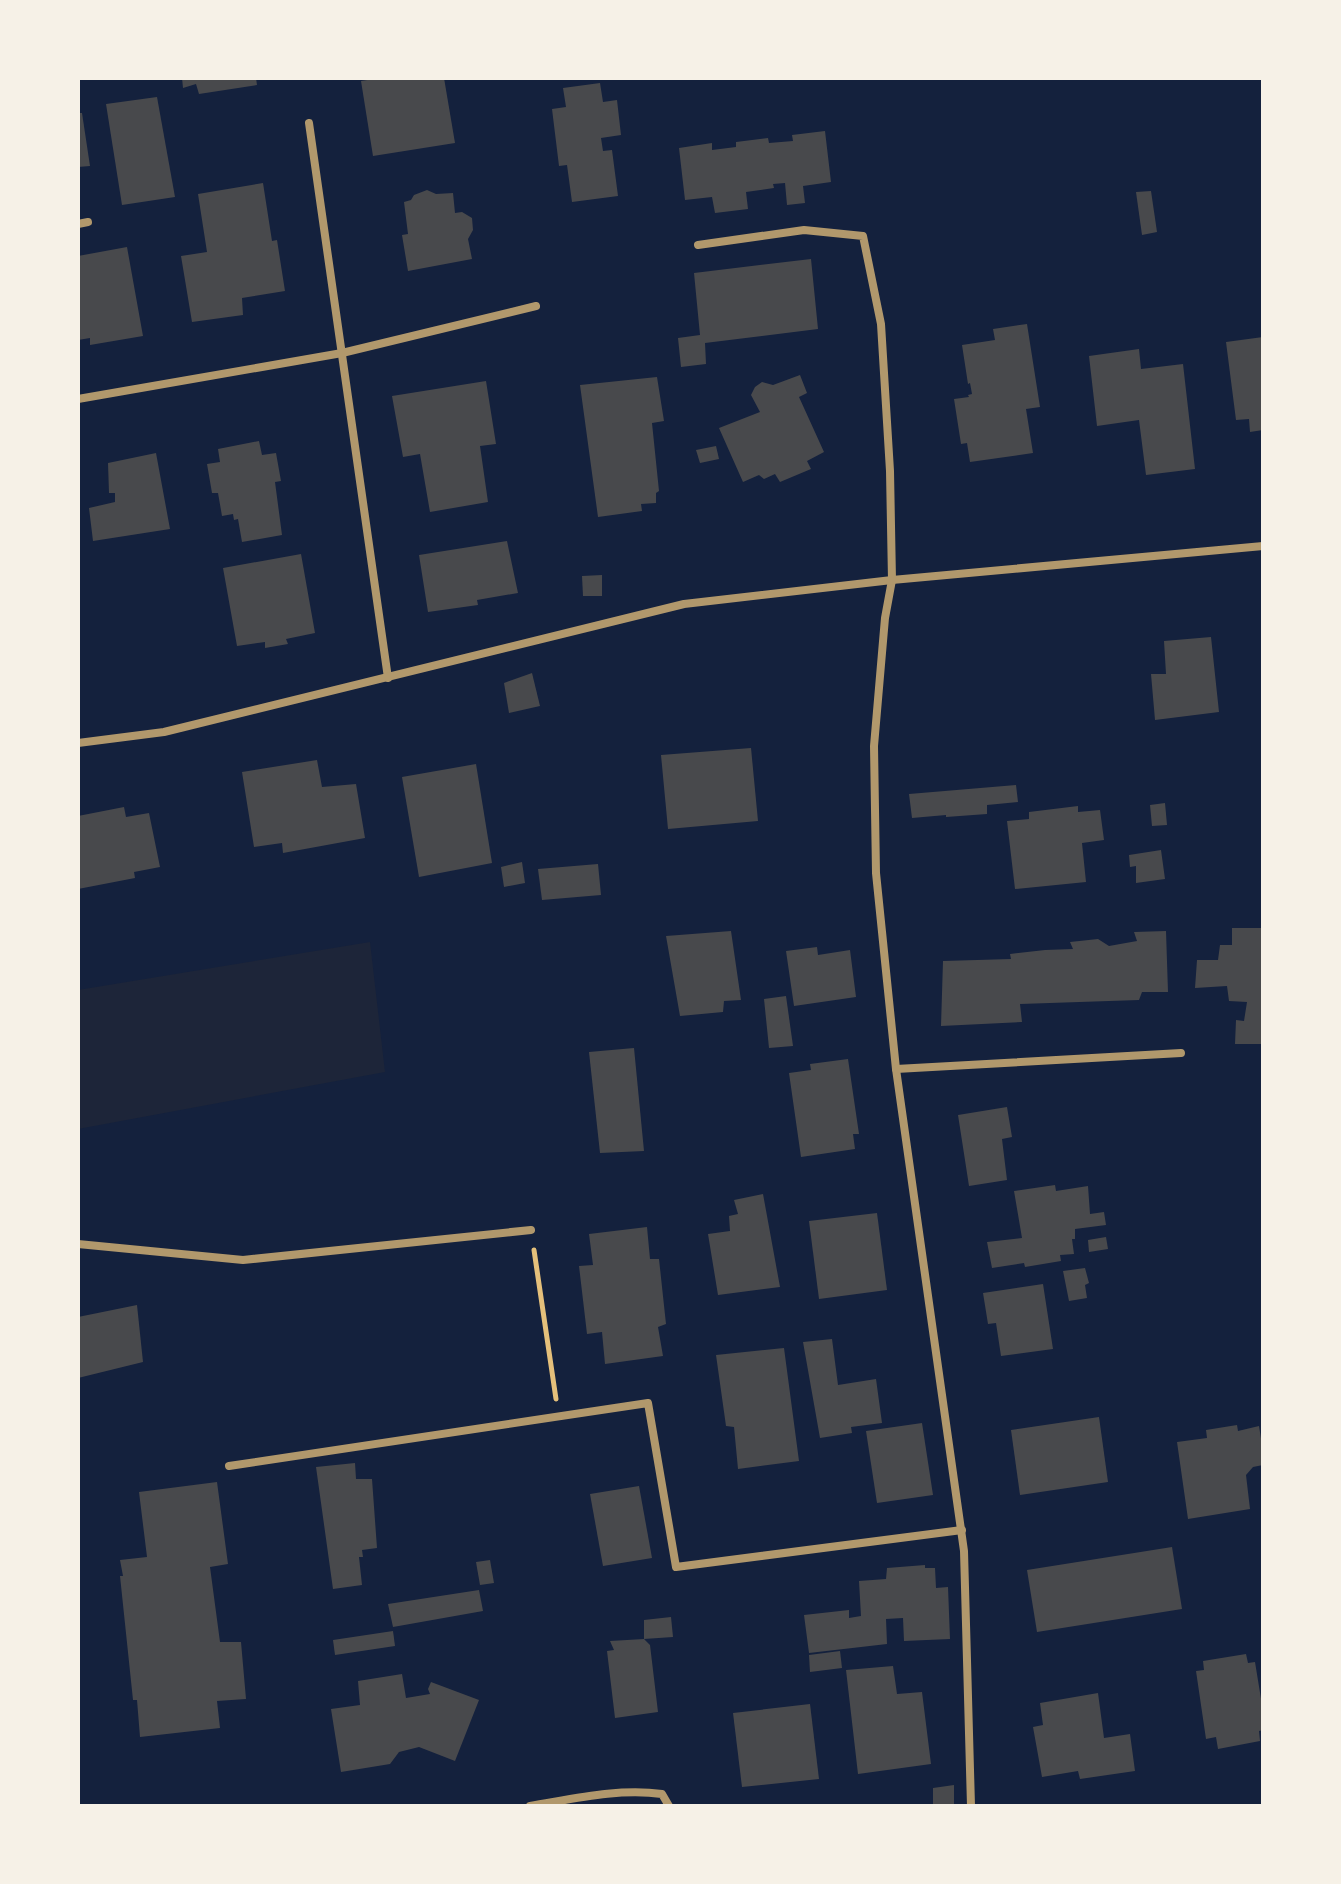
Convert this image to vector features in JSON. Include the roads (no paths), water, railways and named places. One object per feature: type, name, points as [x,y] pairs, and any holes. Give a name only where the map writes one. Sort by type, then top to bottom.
[{"type":"street","points":[[309,123],[388,678]]},
{"type":"street","points":[[78,224],[88,222]]},
{"type":"street","points":[[698,245],[804,230],[863,236],[881,324],[890,471],[892,580],[885,618],[874,746],[876,873],[896,1069],[962,1530],[971,1806]]},
{"type":"street","points":[[78,399],[342,353],[536,306]]},
{"type":"street","points":[[78,743],[164,732],[684,604],[892,580],[1263,546]]},
{"type":"street","points":[[896,1069],[1181,1053]]},
{"type":"street","points":[[78,1244],[243,1260],[531,1230]]},
{"type":"street","points":[[229,1466],[648,1403],[676,1567],[962,1530]]},
{"type":"street","points":[[530,1806],[640,1791],[662,1794],[669,1806]]}]
